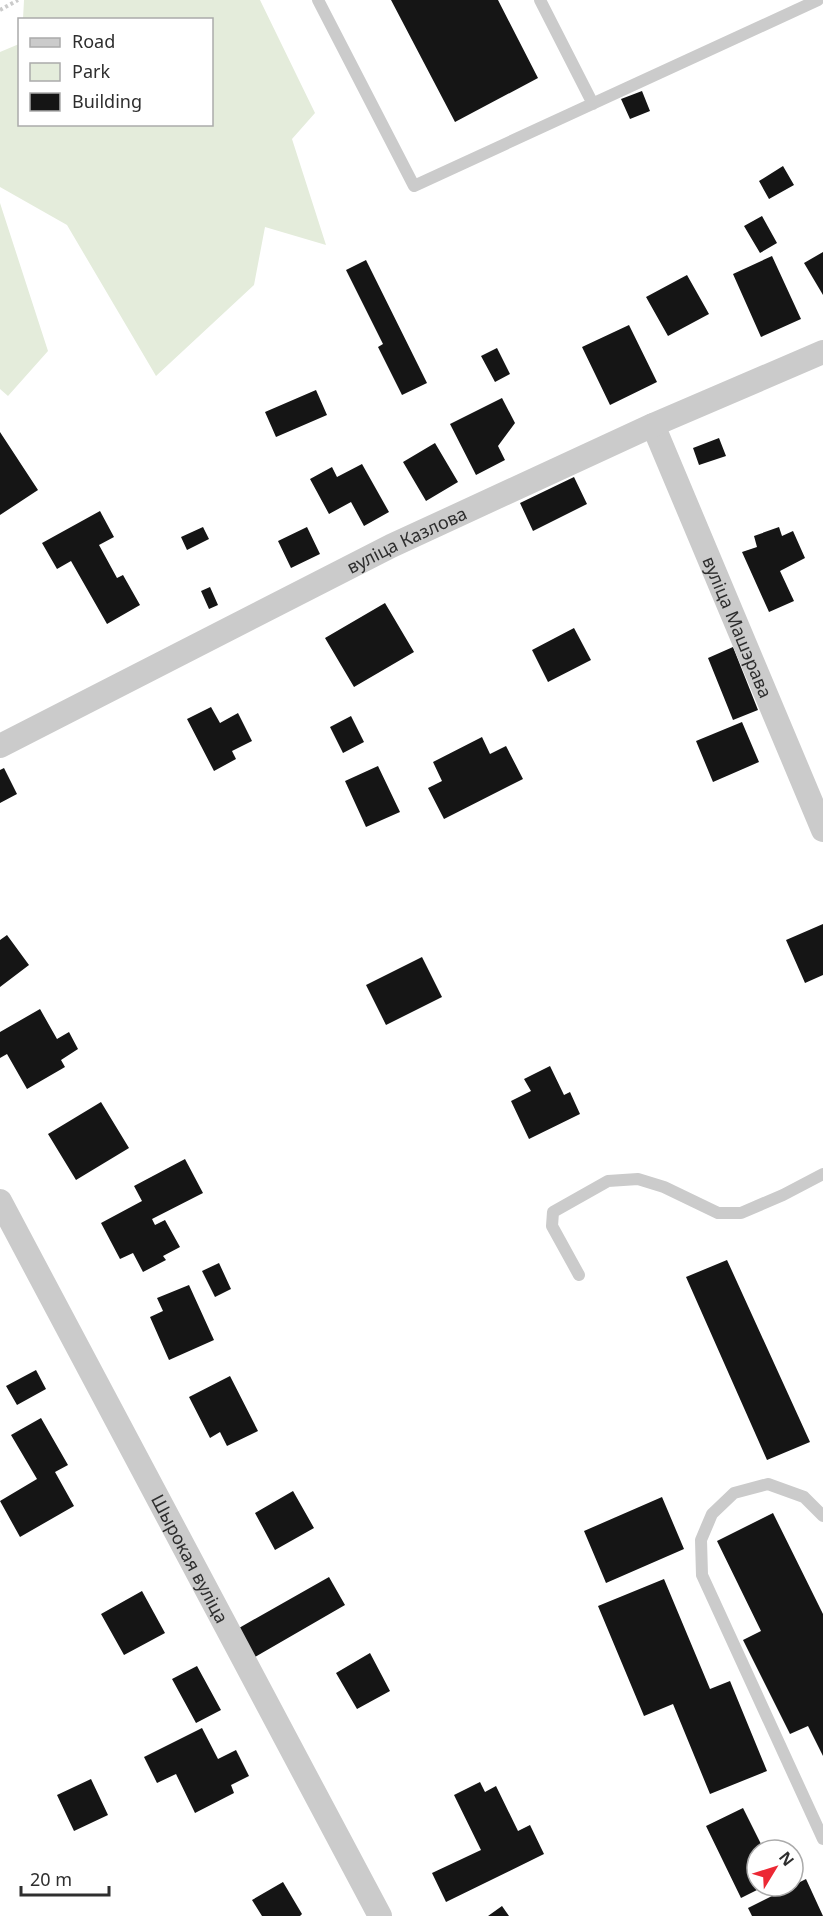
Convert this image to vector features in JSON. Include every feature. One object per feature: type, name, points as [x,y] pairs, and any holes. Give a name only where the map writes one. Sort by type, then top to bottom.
[{"type":"street","name":"вуліца Казлова","points":[[0,746],[391,546],[653,425],[823,352]]},
{"type":"street","name":"вуліца Машэрава","points":[[653,425],[823,830]]},
{"type":"street","name":"Шырокая вуліца","points":[[0,1201],[380,1916]]},
{"type":"lane","points":[[318,0],[414,186],[818,0]]},
{"type":"lane","points":[[540,0],[592,104]]},
{"type":"lane","points":[[579,1275],[552,1226],[553,1212],[608,1181],[638,1179],[664,1187],[718,1213],[741,1213],[823,1174]]},
{"type":"lane","points":[[823,1516],[804,1497],[768,1484],[734,1493],[712,1514],[701,1540],[702,1575],[823,1839]]},
{"type":"path","points":[[0,10],[18,0]]},
{"type":"green space","points":[[24,0],[260,0],[315,113],[292,139],[326,245],[265,227],[254,285],[156,376],[67,225],[0,187],[0,52],[18,44],[18,126],[213,126],[213,18],[23,18]]},
{"type":"green space","points":[[0,203],[48,351],[8,396],[0,389]]},
{"type":"building","points":[[391,0],[498,0],[538,78],[455,122]]},
{"type":"building","points":[[642,91],[650,111],[630,119],[621,99]]},
{"type":"building","points":[[783,166],[794,185],[769,199],[759,181]]},
{"type":"building","points":[[762,216],[777,243],[760,253],[744,226]]},
{"type":"building","points":[[823,252],[823,295],[804,263]]},
{"type":"building","points":[[772,256],[801,319],[761,337],[733,274]]},
{"type":"building","points":[[366,260],[427,383],[402,395],[378,347],[383,344],[346,270]]},
{"type":"building","points":[[687,275],[709,314],[668,336],[646,297]]},
{"type":"building","points":[[629,325],[657,382],[610,405],[582,347]]},
{"type":"building","points":[[497,348],[510,374],[495,382],[481,356]]},
{"type":"building","points":[[316,390],[327,415],[276,437],[265,412]]},
{"type":"building","points":[[502,398],[515,423],[498,446],[505,460],[476,475],[450,424]]},
{"type":"building","points":[[0,432],[38,490],[0,515]]},
{"type":"building","points":[[719,438],[726,456],[699,465],[693,448]]},
{"type":"building","points":[[435,443],[458,482],[426,501],[403,462]]},
{"type":"building","points":[[362,464],[389,512],[364,526],[351,502],[329,514],[310,479],[332,467],[337,477]]},
{"type":"building","points":[[574,477],[587,504],[533,531],[520,503]]},
{"type":"building","points":[[100,511],[114,537],[99,545],[117,578],[123,575],[140,605],[107,624],[71,561],[57,569],[42,543]]},
{"type":"building","points":[[203,527],[209,539],[187,550],[181,537]]},
{"type":"building","points":[[307,527],[320,554],[291,568],[278,541]]},
{"type":"building","points":[[779,527],[782,536],[793,531],[805,558],[780,571],[794,601],[769,612],[742,552],[757,547],[754,536]]},
{"type":"building","points":[[210,587],[218,605],[209,609],[201,591]]},
{"type":"building","points":[[385,603],[414,652],[354,687],[325,638]]},
{"type":"building","points":[[574,628],[591,660],[548,682],[532,650]]},
{"type":"building","points":[[733,647],[758,710],[733,720],[708,658]]},
{"type":"building","points":[[211,707],[220,723],[238,713],[252,741],[232,751],[236,759],[214,771],[187,719]]},
{"type":"building","points":[[351,716],[364,742],[343,753],[330,727]]},
{"type":"building","points":[[742,722],[759,762],[713,782],[696,741]]},
{"type":"building","points":[[482,737],[490,754],[506,746],[523,779],[444,819],[428,788],[442,781],[433,762]]},
{"type":"building","points":[[378,766],[400,812],[366,827],[345,781]]},
{"type":"building","points":[[4,768],[17,794],[0,803],[0,770]]},
{"type":"building","points":[[823,924],[823,975],[805,983],[786,940]]},
{"type":"building","points":[[7,935],[29,965],[0,987],[0,940]]},
{"type":"building","points":[[422,957],[442,997],[386,1025],[366,985]]},
{"type":"building","points":[[40,1009],[57,1039],[69,1032],[78,1049],[61,1060],[65,1067],[27,1089],[7,1054],[0,1058],[0,1032]]},
{"type":"building","points":[[550,1066],[564,1095],[570,1092],[580,1114],[529,1139],[511,1101],[531,1091],[524,1079]]},
{"type":"building","points":[[101,1102],[129,1148],[76,1180],[48,1134]]},
{"type":"building","points":[[185,1159],[203,1193],[152,1219],[155,1225],[165,1220],[180,1247],[163,1256],[166,1260],[143,1272],[133,1253],[120,1259],[101,1223],[142,1201],[134,1186]]},
{"type":"building","points":[[727,1260],[810,1442],[767,1460],[686,1277]]},
{"type":"building","points":[[219,1263],[231,1289],[215,1297],[202,1271]]},
{"type":"building","points":[[189,1285],[214,1340],[169,1360],[150,1317],[163,1311],[157,1298]]},
{"type":"building","points":[[36,1370],[46,1389],[17,1405],[6,1386]]},
{"type":"building","points":[[230,1376],[258,1431],[227,1446],[220,1432],[210,1438],[189,1397]]},
{"type":"building","points":[[41,1418],[68,1465],[55,1472],[74,1506],[20,1537],[0,1501],[37,1479],[11,1435]]},
{"type":"building","points":[[293,1491],[314,1528],[275,1550],[255,1513]]},
{"type":"building","points":[[662,1497],[684,1549],[606,1583],[584,1531]]},
{"type":"building","points":[[773,1513],[823,1614],[823,1756],[808,1726],[790,1734],[743,1640],[761,1631],[717,1541]]},
{"type":"building","points":[[329,1577],[345,1605],[255,1657],[239,1628]]},
{"type":"building","points":[[664,1579],[710,1689],[730,1681],[767,1771],[710,1794],[673,1704],[644,1716],[598,1606]]},
{"type":"building","points":[[142,1591],[165,1633],[124,1655],[101,1614]]},
{"type":"building","points":[[370,1653],[390,1691],[357,1709],[336,1673]]},
{"type":"building","points":[[197,1666],[221,1710],[196,1723],[172,1679]]},
{"type":"building","points":[[202,1728],[218,1759],[236,1750],[249,1776],[231,1785],[234,1793],[195,1813],[176,1774],[157,1783],[144,1757]]},
{"type":"building","points":[[91,1779],[108,1815],[74,1831],[57,1795]]},
{"type":"building","points":[[480,1782],[485,1792],[496,1786],[518,1831],[530,1825],[544,1854],[446,1902],[432,1873],[481,1850],[454,1795]]},
{"type":"building","points":[[743,1808],[758,1838],[745,1838],[745,1896],[741,1898],[706,1826]]},
{"type":"building","points":[[805,1880],[823,1916],[752,1916],[748,1908],[768,1898],[805,1898]]},
{"type":"building","points":[[283,1882],[302,1914],[300,1916],[262,1916],[252,1900]]},
{"type":"building","points":[[502,1906],[509,1916],[488,1916]]}]
